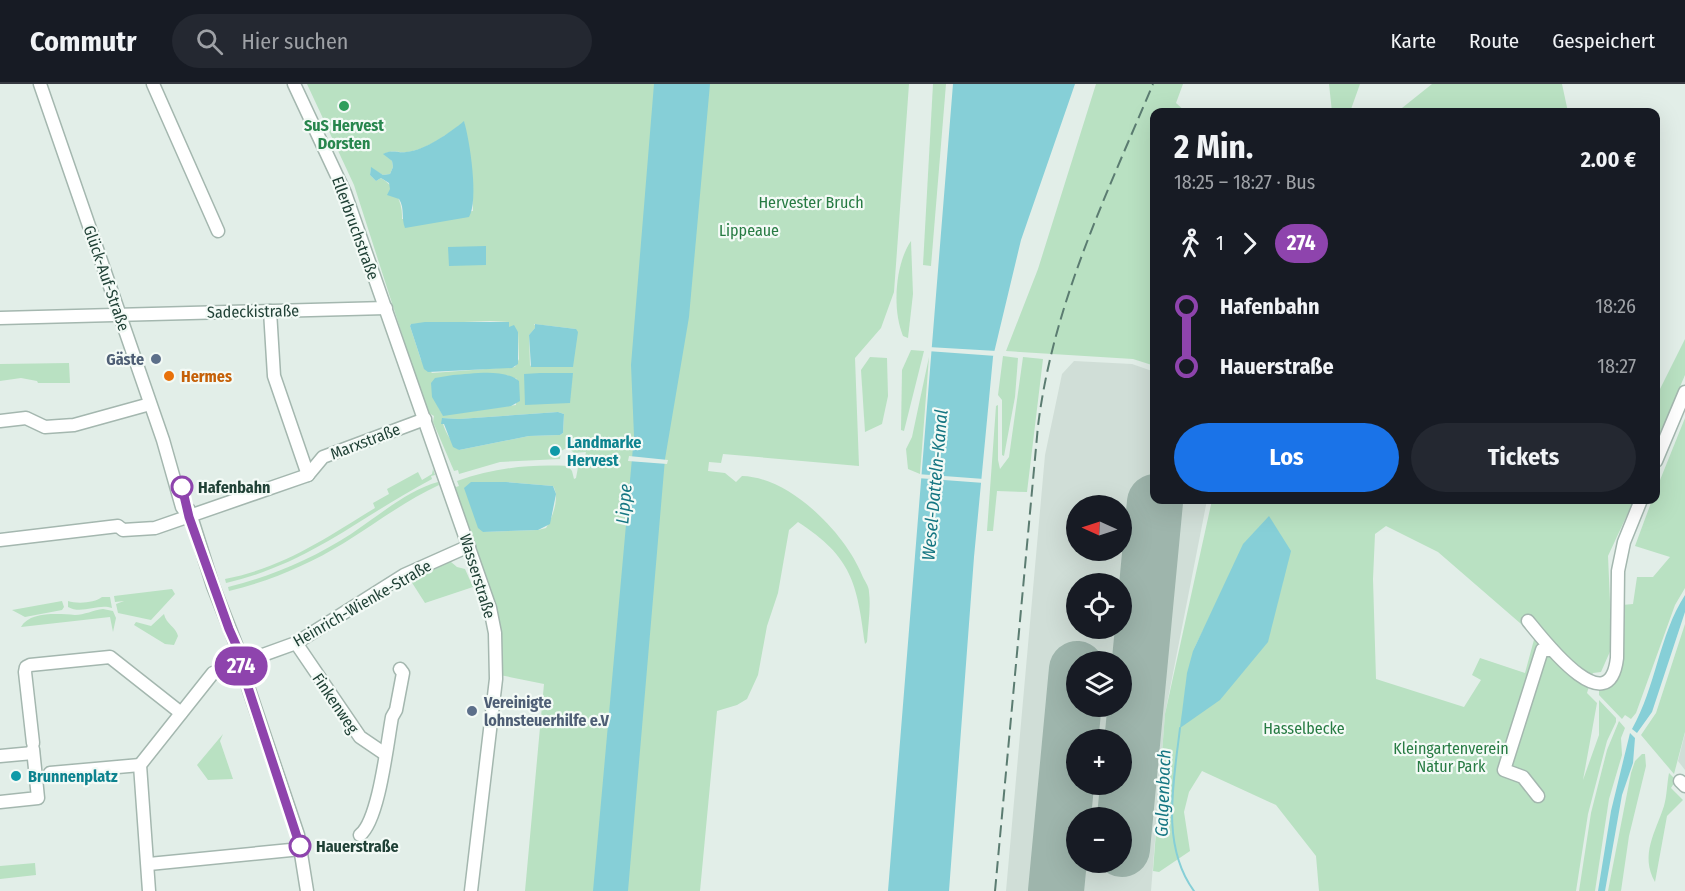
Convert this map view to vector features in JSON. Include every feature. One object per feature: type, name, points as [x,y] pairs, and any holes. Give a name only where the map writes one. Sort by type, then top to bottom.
[{"type":"street","name":"Glück-Auf-Straße","points":[[40,84],[174,473],[182,507],[189,517],[229,629],[229,643],[234,657],[240,663],[301,849],[307,891]]},
{"type":"street","points":[[153,84],[218,231]]},
{"type":"street","name":"Ellerbruchstraße","points":[[294,84],[345,193],[386,308]]},
{"type":"street","name":"Sadeckistraße","points":[[0,318],[386,308]]},
{"type":"street","name":"Wasserstraße","points":[[386,308],[490,608],[497,657],[471,891]]},
{"type":"street","points":[[270,311],[274,376],[308,475]]},
{"type":"street","points":[[1660,451],[1685,392]]},
{"type":"street","points":[[0,421],[27,418],[45,428],[74,425],[150,404]]},
{"type":"street","name":"Marxstraße","points":[[0,540],[118,526],[123,530],[155,528],[308,475],[323,457],[425,418]]},
{"type":"street","points":[[1528,621],[1552,650],[1588,681],[1603,681],[1613,673],[1618,650],[1618,571],[1624,542],[1639,504]]},
{"type":"street","name":"Heinrich-Wienke-Straße","points":[[140,765],[213,673],[296,643],[404,575],[469,546]]},
{"type":"street","name":"Finkenweg","points":[[296,643],[360,737],[385,754]]},
{"type":"street","points":[[1538,796],[1522,777],[1504,770],[1542,650],[1552,650]]},
{"type":"street","points":[[0,802],[38,798],[41,774],[33,748],[25,672],[26,667],[30,665],[110,657],[181,713]]},
{"type":"street","points":[[360,835],[369,828],[404,673],[400,669]]},
{"type":"street","points":[[0,756],[33,748]]},
{"type":"street","points":[[41,774],[140,765],[149,864],[149,891]]},
{"type":"street","points":[[149,864],[301,849]]},
{"type":"shaded area","points":[[1074,361],[1132,364],[1150,370],[1150,504],[1206,504],[1165,714],[1151,891],[1006,891],[1045,455],[1062,374]]},
{"type":"shaded area","points":[[1685,733],[1685,770],[1678,761]]},
{"type":"green space","name":"Lippeaue","points":[[307,84],[909,84],[894,292],[881,328],[855,358],[859,466],[723,454],[721,463],[709,462],[708,471],[725,473],[736,482],[742,476],[760,479],[779,486],[814,510],[829,525],[854,559],[868,588],[870,604],[867,642],[865,644],[859,604],[849,573],[830,547],[798,522],[789,530],[778,593],[767,626],[758,675],[747,699],[737,705],[717,711],[700,891],[525,891],[544,684],[500,675],[500,658],[449,478],[451,477],[456,487],[459,486],[457,481],[484,473],[525,466],[568,466],[574,479],[579,462],[584,460],[586,452],[574,453],[571,450],[572,445],[561,451],[560,459],[500,462],[459,474],[458,470],[454,471],[433,422],[434,416],[427,412],[354,185]],"holes":[[[464,122],[472,172],[473,211],[402,219],[401,207],[394,190],[381,178],[376,181],[370,175],[371,168],[383,175],[390,174],[393,167],[392,161],[384,154],[393,151],[415,151]],[[509,322],[509,327],[518,332],[519,359],[515,367],[432,373],[421,360],[411,324]],[[534,324],[576,329],[530,366],[529,335],[536,327]],[[506,375],[517,379],[516,405],[443,415],[438,407]],[[558,412],[564,414],[563,433],[560,435],[529,436],[459,450],[448,435],[442,418],[459,419]],[[471,482],[553,486],[556,496],[553,513],[546,528],[483,532]]]},
{"type":"green space","points":[[933,84],[946,84],[931,266],[923,265]]},
{"type":"green space","points":[[1096,84],[1183,84],[1176,103],[1182,108],[1150,108],[1150,364],[1133,359],[1006,351],[1038,269]]},
{"type":"green space","points":[[1329,84],[1360,84],[1351,108],[1332,108]]},
{"type":"green space","points":[[1432,84],[1562,84],[1567,108],[1402,108]]},
{"type":"green space","points":[[911,241],[913,294],[908,338],[903,336],[896,301],[901,262]]},
{"type":"green space","points":[[1685,339],[1685,375],[1660,434],[1660,389]]},
{"type":"green space","points":[[911,350],[924,351],[904,431],[901,430],[902,370]]},
{"type":"green space","points":[[1003,356],[1018,358],[1015,397],[1004,456],[1002,455],[1002,400],[998,395]]},
{"type":"green space","points":[[870,357],[887,358],[888,396],[882,424],[865,432],[861,370]]},
{"type":"green space","points":[[929,357],[920,474],[908,469],[906,449],[912,437]]},
{"type":"green space","points":[[1023,357],[1043,359],[1027,492],[997,491],[993,531],[987,531],[996,406],[998,405],[1000,469],[1009,457]]},
{"type":"green space","points":[[69,363],[70,383],[38,383],[21,378],[0,381],[0,364]]},
{"type":"green space","points":[[1685,418],[1685,588],[1675,605],[1636,713],[1631,719],[1625,715],[1622,719],[1599,695],[1599,687],[1614,679],[1620,670],[1623,640],[1622,605],[1633,604],[1637,577],[1653,577],[1670,557],[1635,546],[1651,504],[1660,504],[1660,480]]},
{"type":"green space","points":[[433,469],[435,475],[431,476],[432,479],[309,552],[284,564],[226,583],[225,579],[267,567],[303,551],[375,508],[373,503],[389,494],[387,489],[418,472],[422,480],[432,474]]},
{"type":"green space","points":[[438,482],[439,485],[402,505],[317,558],[288,572],[229,591],[228,587],[260,578],[307,559],[351,534],[404,497]]},
{"type":"green space","name":"Hasselbecke","points":[[1211,504],[1632,504],[1608,556],[1612,647],[1601,672],[1593,673],[1587,693],[1597,703],[1583,780],[1599,735],[1599,700],[1616,718],[1616,722],[1607,741],[1588,814],[1576,891],[1319,891],[1316,856],[1276,805],[1202,771],[1189,792],[1184,812],[1190,851],[1159,872],[1153,871],[1165,714]],"holes":[[[1269,516],[1193,651],[1215,606]],[[1386,526],[1438,552],[1535,636],[1525,673],[1480,658],[1472,675],[1481,680],[1464,707],[1376,679],[1373,579],[1375,534]]]},
{"type":"green space","points":[[445,562],[451,562],[465,569],[473,587],[425,603],[409,578]]},
{"type":"green space","points":[[172,589],[175,594],[151,620],[118,613],[116,604],[124,601],[115,602],[114,596]]},
{"type":"green space","points":[[102,597],[110,597],[112,608],[79,610],[68,607],[68,601],[95,601]]},
{"type":"green space","points":[[62,601],[64,607],[62,610],[25,617],[12,610]]},
{"type":"green space","points":[[103,609],[113,611],[116,618],[113,632],[110,617],[21,627],[31,618],[38,616],[78,615]]},
{"type":"green space","points":[[164,614],[178,636],[174,645],[165,644],[134,625],[136,622],[151,626]]},
{"type":"green space","points":[[1685,624],[1685,732],[1674,774],[1641,735],[1656,713]]},
{"type":"green space","points":[[1619,721],[1625,728],[1621,738],[1622,755],[1609,799],[1595,891],[1579,891],[1591,813],[1607,750]]},
{"type":"green space","points":[[223,734],[220,741],[233,779],[208,780],[197,765]]},
{"type":"green space","points":[[1645,754],[1646,766],[1629,836],[1621,891],[1608,891],[1631,773],[1635,761]]},
{"type":"green space","points":[[1669,773],[1676,780],[1671,788],[1683,800],[1667,816],[1655,882],[1649,863],[1650,844],[1665,802]]},
{"type":"green space","points":[[35,863],[36,875],[0,879],[0,866]]},
{"type":"water","points":[[654,84],[710,84],[689,317],[665,459],[628,891],[593,891],[634,436],[631,365]]},
{"type":"water","name":"Wesel-Datteln-Kanal","points":[[953,84],[1075,84],[1021,240],[993,357],[974,557],[949,891],[888,891]]},
{"type":"water","points":[[464,121],[471,156],[473,185],[472,209],[469,217],[405,228],[399,199],[387,195],[390,189],[389,183],[381,178],[376,181],[370,175],[371,167],[383,175],[390,174],[393,167],[392,161],[383,154],[392,151],[413,151],[429,145]]},
{"type":"water","points":[[486,246],[486,265],[449,266],[448,247]]},
{"type":"water","points":[[425,322],[509,322],[509,327],[514,325],[518,332],[518,364],[512,368],[428,372],[424,369],[410,326]]},
{"type":"water","points":[[535,324],[576,329],[578,332],[573,367],[531,367],[529,335],[535,328]]},
{"type":"water","points":[[497,373],[513,377],[519,381],[520,401],[511,406],[443,416],[432,397],[431,383],[435,378]]},
{"type":"water","points":[[573,373],[570,403],[525,405],[524,374]]},
{"type":"water","points":[[558,412],[564,414],[563,433],[560,435],[529,436],[459,450],[453,447],[444,424],[441,424],[442,418],[459,419]]},
{"type":"water","points":[[471,482],[553,486],[556,494],[550,524],[538,530],[483,532],[478,528],[464,488]]},
{"type":"water","points":[[1269,516],[1291,551],[1268,642],[1220,700],[1180,728],[1187,673],[1193,651],[1243,544]]},
{"type":"water","points":[[1685,595],[1685,612],[1652,712],[1637,733],[1632,729],[1647,696],[1669,627]]},
{"type":"water","points":[[1630,733],[1635,738],[1633,763],[1622,795],[1605,891],[1598,891],[1611,811]]},
{"type":"pier","points":[[928,347],[997,351],[996,356],[927,351]]},
{"type":"pier","points":[[629,456],[668,460],[667,464],[628,461]]},
{"type":"pier","points":[[917,474],[984,479],[984,483],[917,478]]},
{"type":"waterway","name":"Galgenbach","points":[[1180,728],[1173,791],[1173,833],[1183,873],[1194,891]]},
{"type":"runway","points":[[1126,807],[1155,504]]},
{"type":"runway","points":[[1056,891],[1072,717]]},
{"type":"railway","points":[[995,891],[1038,426],[1045,381],[1056,337],[1084,251],[1153,84]]},
{"type":"bus line","name":"274","points":[[182,487],[189,504],[189,517],[240,655],[240,663],[296,828],[300,846]]},
{"type":"place","name":"SuS Hervest Dorsten","points":[[344,106]]},
{"type":"place","name":"Gäste","points":[[156,359]]},
{"type":"place","name":"Hermes","points":[[169,376]]},
{"type":"place","name":"Landmarke Hervest","points":[[555,451]]},
{"type":"place","name":"Hafenbahn","points":[[182,487]]},
{"type":"place","name":"Vereinigte lohnsteuerhilfe e.V","points":[[472,711]]},
{"type":"place","name":"Brunnenplatz","points":[[16,776]]},
{"type":"place","name":"Hauerstraße","points":[[300,846]]},
{"type":"park label","name":"Hervester Bruch","points":[[811,202]]},
{"type":"park label","name":"Kleingartenverein Natur Park","points":[[1451,757]]},
{"type":"water label","name":"Lippe","points":[[624,504]]}]
